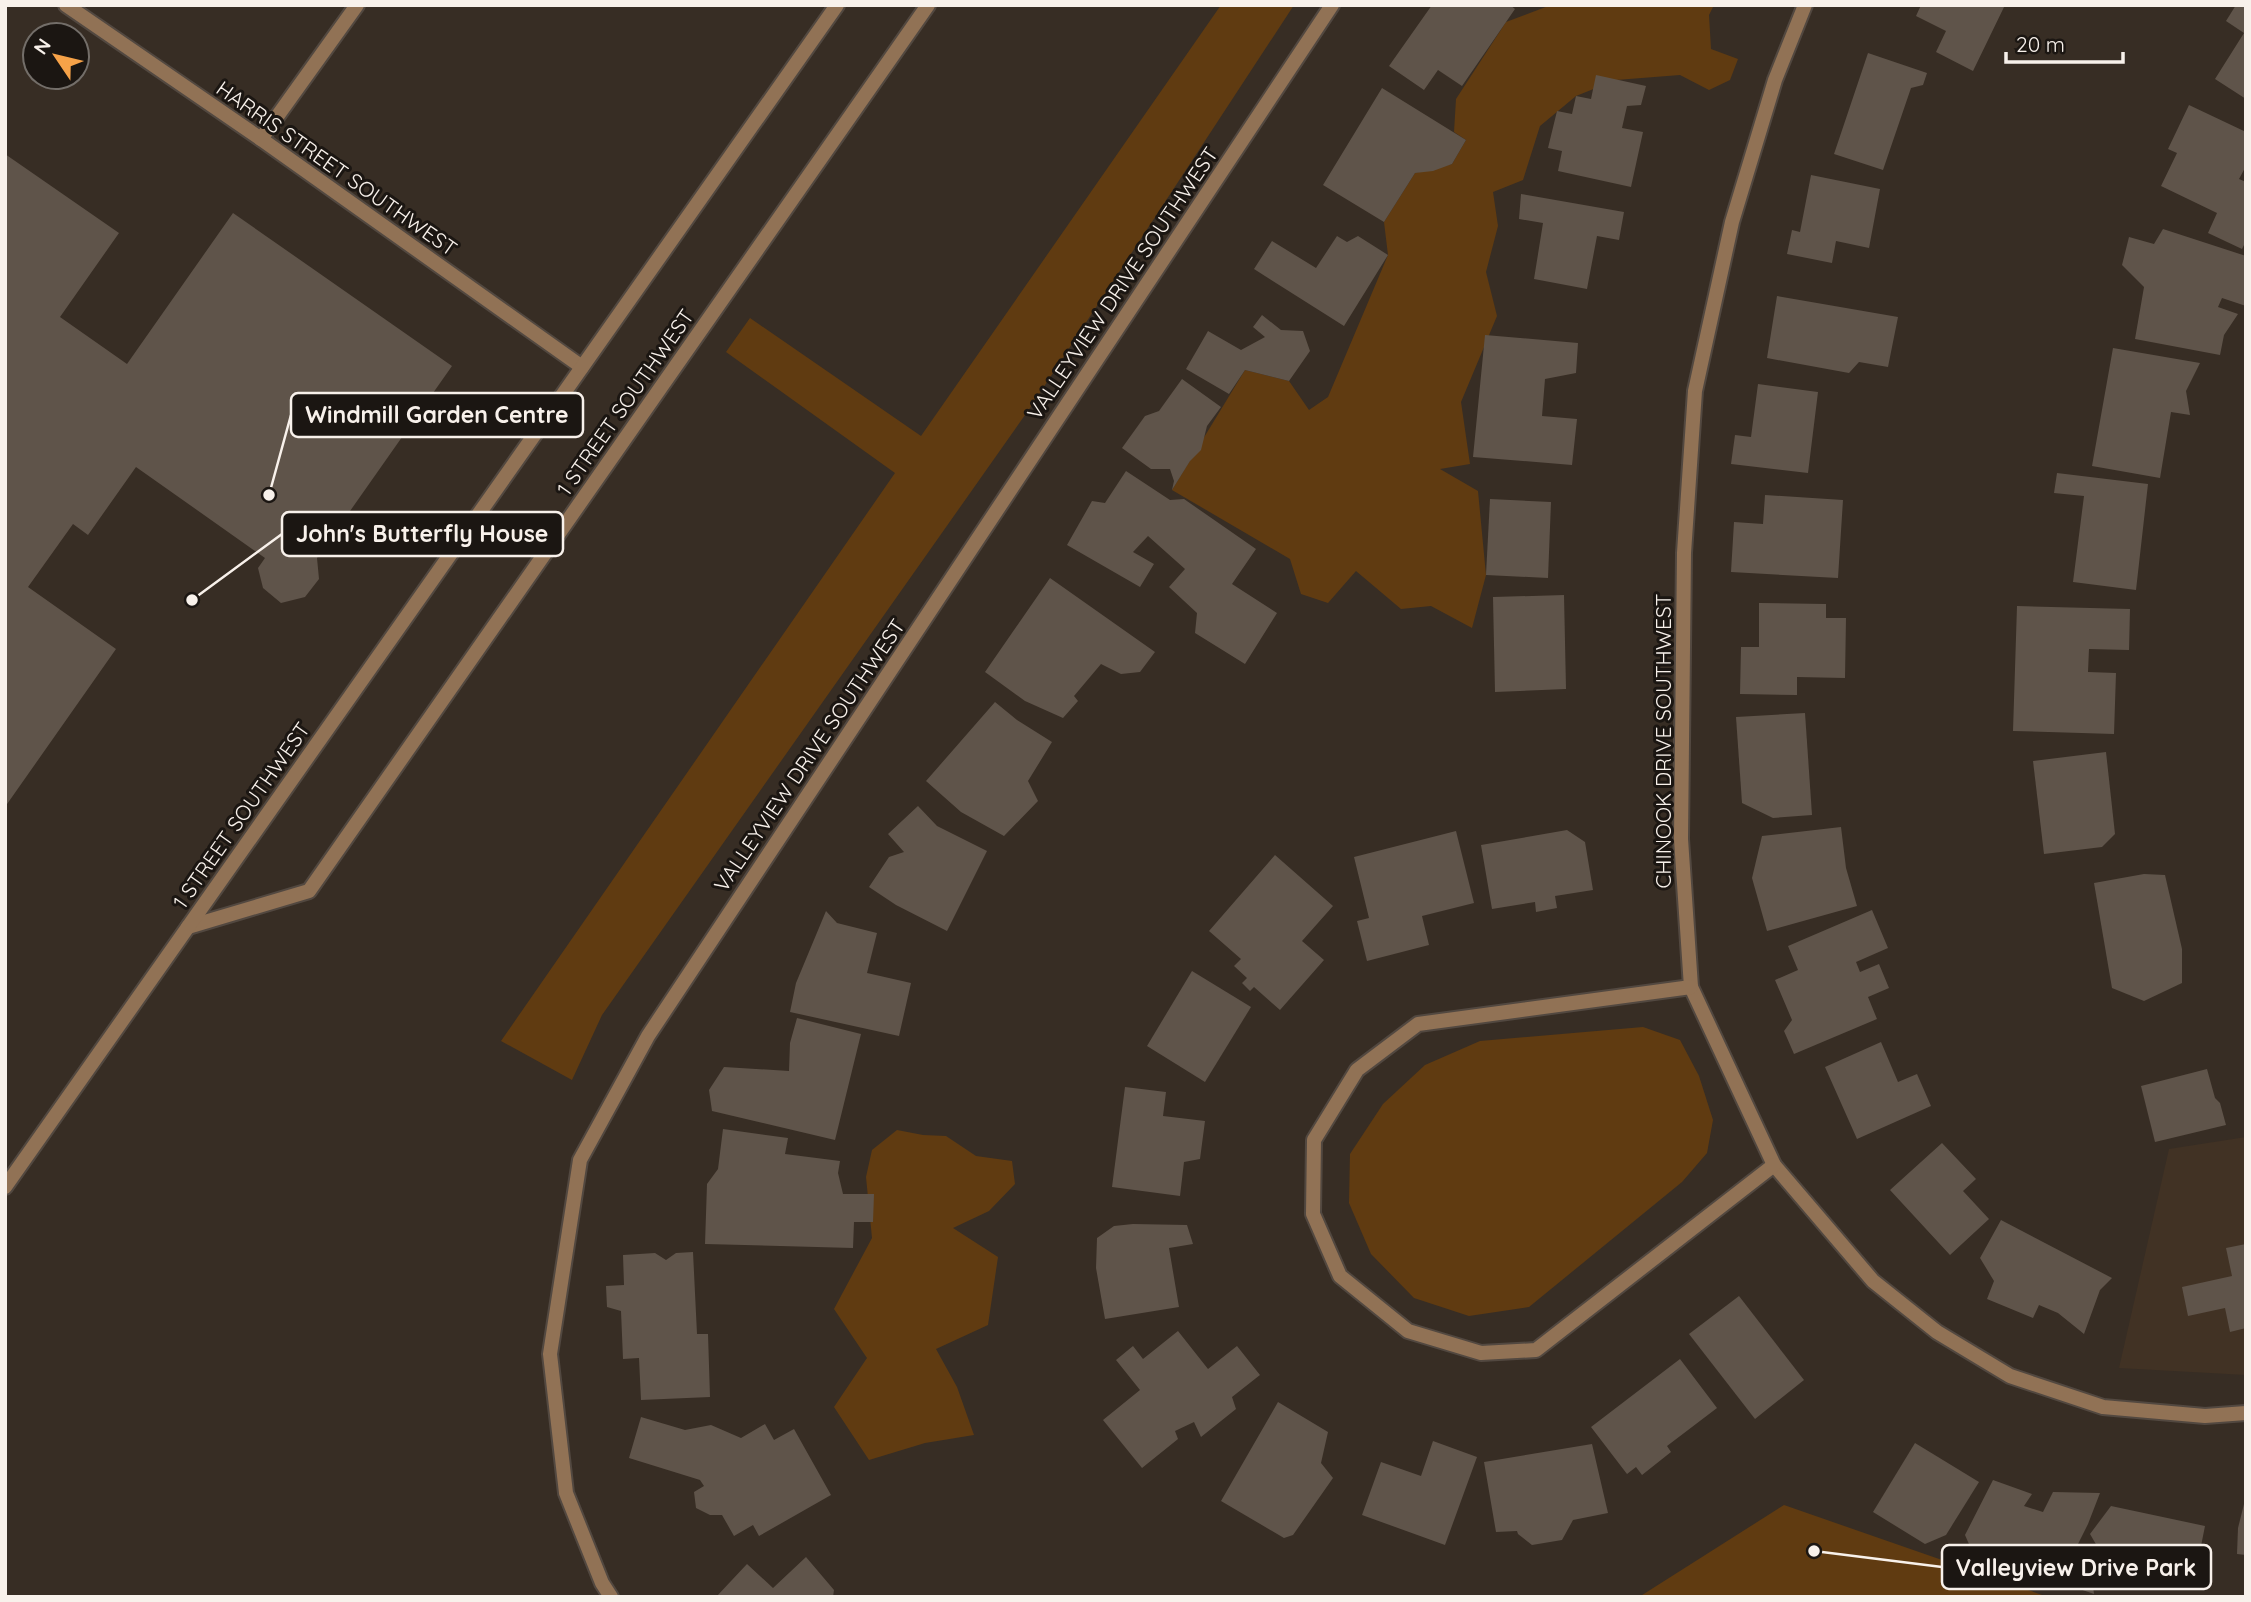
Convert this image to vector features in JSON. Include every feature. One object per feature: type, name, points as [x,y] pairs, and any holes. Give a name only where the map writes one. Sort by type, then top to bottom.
[{"type":"street","name":"HARRIS STREET SOUTHWEST","points":[[66,5],[261,139],[582,368]]},
{"type":"street","points":[[261,139],[357,5]]},
{"type":"street","name":"1 STREET SOUTHWEST","points":[[5,1187],[837,5]]},
{"type":"street","name":"1 STREET SOUTHWEST","points":[[188,927],[309,891],[928,5]]},
{"type":"street","name":"VALLEYVIEW DRIVE SOUTHWEST","points":[[611,1597],[602,1583],[566,1493],[550,1354],[580,1160],[648,1036],[1332,5]]},
{"type":"street","name":"CHINOOK DRIVE SOUTHWEST","points":[[1805,5],[1775,80],[1732,222],[1695,391],[1684,554],[1681,839],[1691,987],[1774,1165],[1872,1281],[1937,1332],[2010,1376],[2103,1407],[2205,1416],[2246,1413]]},
{"type":"street","points":[[1691,987],[1418,1024],[1357,1070],[1314,1140],[1313,1214],[1340,1276],[1408,1331],[1481,1353],[1536,1350],[1774,1165]]},
{"type":"shaded area","points":[[1221,5],[1294,5],[1030,408],[602,1015],[572,1080],[501,1041],[895,473],[726,352],[750,318],[921,436]]},
{"type":"shaded area","points":[[1551,5],[1714,5],[1709,15],[1711,49],[1738,59],[1730,80],[1709,90],[1680,75],[1616,80],[1576,96],[1540,126],[1523,180],[1493,192],[1498,226],[1486,272],[1497,316],[1461,402],[1470,464],[1440,469],[1478,491],[1486,575],[1472,628],[1431,606],[1401,609],[1356,571],[1328,603],[1301,594],[1290,559],[1172,490],[1245,370],[1289,381],[1309,410],[1328,397],[1388,255],[1384,222],[1415,173],[1452,164],[1466,140],[1454,132],[1456,99],[1506,22]]},
{"type":"shaded area","points":[[1643,1027],[1680,1040],[1699,1076],[1713,1120],[1707,1153],[1682,1182],[1529,1307],[1469,1316],[1414,1298],[1371,1254],[1349,1203],[1350,1154],[1383,1104],[1425,1065],[1480,1041]]},
{"type":"shaded area","points":[[897,1130],[946,1136],[976,1156],[1012,1161],[1015,1184],[989,1211],[953,1228],[998,1257],[988,1325],[936,1349],[957,1387],[974,1435],[925,1443],[869,1460],[834,1407],[867,1358],[834,1309],[872,1238],[866,1177],[872,1150]]},
{"type":"shaded area","points":[[2246,1137],[2246,1375],[2119,1368],[2169,1149]]},
{"type":"shaded area","points":[[1784,1505],[2048,1597],[1639,1597]]},
{"type":"building","points":[[1432,5],[1510,5],[1515,9],[1462,86],[1438,70],[1424,90],[1389,66]]},
{"type":"building","points":[[1921,5],[2005,5],[1973,71],[1936,52],[1946,31],[1916,16]]},
{"type":"building","points":[[2236,5],[2246,5],[2246,99],[2215,79],[2244,33],[2226,21]]},
{"type":"building","points":[[1868,53],[1927,73],[1923,85],[1911,88],[1883,170],[1834,154]]},
{"type":"building","points":[[1596,75],[1646,86],[1641,105],[1627,106],[1622,128],[1643,132],[1631,187],[1558,171],[1562,151],[1548,148],[1557,111],[1572,114],[1576,96],[1591,99]]},
{"type":"building","points":[[1382,88],[1466,140],[1452,164],[1433,171],[1415,173],[1384,222],[1323,185]]},
{"type":"building","points":[[2189,105],[2246,132],[2246,166],[2239,179],[2246,182],[2246,241],[2242,249],[2208,233],[2217,213],[2161,186],[2177,153],[2168,149]]},
{"type":"building","points":[[5,154],[119,233],[60,317],[127,364],[233,213],[452,366],[317,558],[319,579],[305,597],[281,603],[263,588],[258,568],[265,558],[136,467],[88,535],[73,524],[28,587],[116,649],[5,807]]},
{"type":"building","points":[[1811,175],[1880,189],[1869,248],[1836,241],[1832,263],[1787,254],[1792,230],[1800,232]]},
{"type":"building","points":[[1521,194],[1624,212],[1619,240],[1597,236],[1587,289],[1534,279],[1543,223],[1519,219]]},
{"type":"building","points":[[2163,229],[2246,256],[2246,306],[2222,298],[2218,307],[2238,314],[2224,335],[2220,355],[2135,339],[2144,287],[2122,265],[2129,237],[2154,244]]},
{"type":"building","points":[[1337,236],[1347,242],[1358,236],[1388,255],[1344,326],[1254,269],[1272,241],[1316,268]]},
{"type":"building","points":[[1777,296],[1898,317],[1888,367],[1859,362],[1849,373],[1767,358]]},
{"type":"building","points":[[1262,315],[1281,330],[1303,331],[1310,351],[1289,381],[1245,370],[1229,394],[1186,369],[1208,331],[1241,350],[1265,337],[1253,327]]},
{"type":"building","points":[[1485,335],[1578,343],[1576,373],[1545,379],[1542,416],[1577,419],[1572,465],[1473,457]]},
{"type":"building","points":[[2113,348],[2200,363],[2186,391],[2190,415],[2171,412],[2160,478],[2092,466]]},
{"type":"building","points":[[1182,379],[1221,407],[1207,426],[1201,450],[1190,461],[1172,490],[1174,481],[1170,469],[1151,469],[1122,448],[1145,416],[1159,411]]},
{"type":"building","points":[[1758,384],[1818,392],[1808,473],[1731,464],[1735,435],[1751,437]]},
{"type":"building","points":[[1126,471],[1170,500],[1184,499],[1256,549],[1232,584],[1277,613],[1245,664],[1195,633],[1197,613],[1169,587],[1185,569],[1148,536],[1133,552],[1154,564],[1140,587],[1067,545],[1092,501],[1105,503]]},
{"type":"building","points":[[2057,473],[2148,484],[2136,590],[2073,582],[2084,496],[2054,493]]},
{"type":"building","points":[[1765,495],[1843,500],[1838,578],[1731,572],[1734,522],[1763,524]]},
{"type":"building","points":[[1490,499],[1551,502],[1548,578],[1486,575]]},
{"type":"building","points":[[1050,578],[1155,652],[1140,672],[1121,674],[1101,664],[1074,696],[1078,701],[1063,718],[1025,701],[985,672]]},
{"type":"building","points":[[1564,595],[1566,689],[1495,692],[1493,597]]},
{"type":"building","points":[[1759,603],[1826,604],[1826,618],[1846,618],[1845,678],[1797,677],[1797,695],[1740,694],[1741,647],[1759,647]]},
{"type":"building","points":[[2017,606],[2130,609],[2129,650],[2089,649],[2088,672],[2116,673],[2114,734],[2013,731]]},
{"type":"building","points":[[995,702],[1052,742],[1028,781],[1038,801],[1004,836],[961,812],[926,781]]},
{"type":"building","points":[[1805,713],[1812,815],[1773,818],[1742,803],[1736,717]]},
{"type":"building","points":[[2106,752],[2115,834],[2102,847],[2044,854],[2033,761]]},
{"type":"building","points":[[918,806],[937,826],[987,851],[947,931],[896,905],[869,887],[889,857],[904,852],[888,834]]},
{"type":"building","points":[[1841,827],[1846,868],[1857,906],[1767,931],[1752,878],[1762,836]]},
{"type":"building","points":[[1567,830],[1585,842],[1593,890],[1555,896],[1557,908],[1536,912],[1535,902],[1492,909],[1481,845]]},
{"type":"building","points":[[1456,831],[1474,903],[1422,916],[1429,945],[1367,961],[1357,921],[1369,918],[1354,857]]},
{"type":"building","points":[[1275,855],[1333,906],[1302,941],[1324,960],[1280,1010],[1254,987],[1250,991],[1242,983],[1247,978],[1234,966],[1241,959],[1209,931]]},
{"type":"building","points":[[2144,874],[2165,875],[2182,949],[2182,983],[2144,1001],[2112,988],[2094,883]]},
{"type":"building","points":[[1872,910],[1888,948],[1856,962],[1860,972],[1879,964],[1889,988],[1868,997],[1877,1019],[1794,1054],[1784,1031],[1792,1020],[1775,980],[1798,970],[1788,946]]},
{"type":"building","points":[[826,911],[837,923],[877,933],[867,973],[911,983],[899,1036],[790,1012],[796,983]]},
{"type":"building","points":[[1192,971],[1251,1007],[1205,1082],[1147,1046]]},
{"type":"building","points":[[797,1018],[861,1034],[835,1140],[712,1111],[709,1090],[724,1067],[789,1071],[790,1043]]},
{"type":"building","points":[[1881,1042],[1898,1082],[1917,1074],[1931,1106],[1857,1139],[1825,1067]]},
{"type":"building","points":[[2207,1069],[2226,1125],[2155,1142],[2141,1086]]},
{"type":"building","points":[[1125,1087],[1166,1092],[1163,1116],[1205,1121],[1200,1159],[1184,1162],[1180,1196],[1112,1187]]},
{"type":"building","points":[[723,1129],[788,1138],[785,1154],[840,1161],[838,1173],[843,1194],[874,1194],[873,1222],[854,1222],[853,1248],[705,1244],[707,1184],[718,1169]]},
{"type":"building","points":[[1942,1143],[1976,1179],[1963,1191],[1989,1219],[1950,1255],[1890,1190]]},
{"type":"building","points":[[2001,1220],[2112,1278],[2100,1290],[2084,1334],[2058,1313],[2039,1305],[2033,1318],[1987,1299],[1994,1281],[1980,1258]]},
{"type":"building","points":[[1187,1225],[1193,1244],[1169,1248],[1179,1307],[1105,1319],[1096,1268],[1097,1238],[1114,1226]]},
{"type":"building","points":[[2246,1244],[2246,1328],[2230,1332],[2225,1308],[2188,1316],[2182,1287],[2232,1276],[2226,1248]]},
{"type":"building","points":[[693,1252],[697,1334],[708,1334],[710,1397],[641,1400],[639,1358],[623,1359],[621,1311],[607,1307],[606,1286],[624,1285],[623,1255],[655,1253],[666,1260],[676,1253]]},
{"type":"building","points":[[1739,1296],[1804,1380],[1755,1419],[1689,1334]]},
{"type":"building","points":[[1178,1331],[1208,1369],[1237,1346],[1260,1375],[1232,1397],[1236,1409],[1201,1437],[1194,1422],[1175,1431],[1178,1439],[1142,1468],[1103,1420],[1140,1390],[1116,1360],[1133,1346],[1143,1359]]},
{"type":"building","points":[[1680,1359],[1717,1408],[1667,1446],[1671,1452],[1642,1475],[1636,1467],[1627,1474],[1591,1427]]},
{"type":"building","points":[[1278,1402],[1328,1432],[1321,1463],[1333,1478],[1293,1535],[1284,1538],[1221,1501]]},
{"type":"building","points":[[641,1417],[685,1430],[711,1425],[741,1438],[765,1424],[774,1440],[794,1429],[831,1495],[759,1536],[753,1525],[734,1536],[722,1515],[710,1515],[696,1508],[694,1492],[704,1486],[700,1480],[629,1458]]},
{"type":"building","points":[[1433,1441],[1477,1457],[1445,1545],[1362,1515],[1381,1462],[1421,1476]]},
{"type":"building","points":[[1915,1443],[1979,1482],[1946,1535],[1925,1544],[1873,1512]]},
{"type":"building","points":[[1592,1444],[1608,1513],[1573,1520],[1562,1540],[1532,1545],[1517,1531],[1496,1532],[1484,1462]]},
{"type":"building","points":[[1993,1480],[2032,1494],[2024,1506],[2043,1512],[2053,1492],[2100,1493],[2077,1546],[2073,1569],[2091,1570],[2094,1594],[1972,1551],[1965,1535]]},
{"type":"building","points":[[2245,1500],[2246,1555],[2237,1554],[2238,1528]]},
{"type":"building","points":[[2111,1506],[2205,1526],[2200,1551],[2210,1575],[2108,1565],[2090,1534]]},
{"type":"building","points":[[806,1557],[834,1590],[833,1597],[716,1597],[747,1564],[773,1588]]},
{"type":"place","name":"Windmill Garden Centre","points":[[269,495]]},
{"type":"place","name":"John's Butterfly House","points":[[192,600]]},
{"type":"place","name":"Valleyview Drive Park","points":[[1814,1551]]}]
